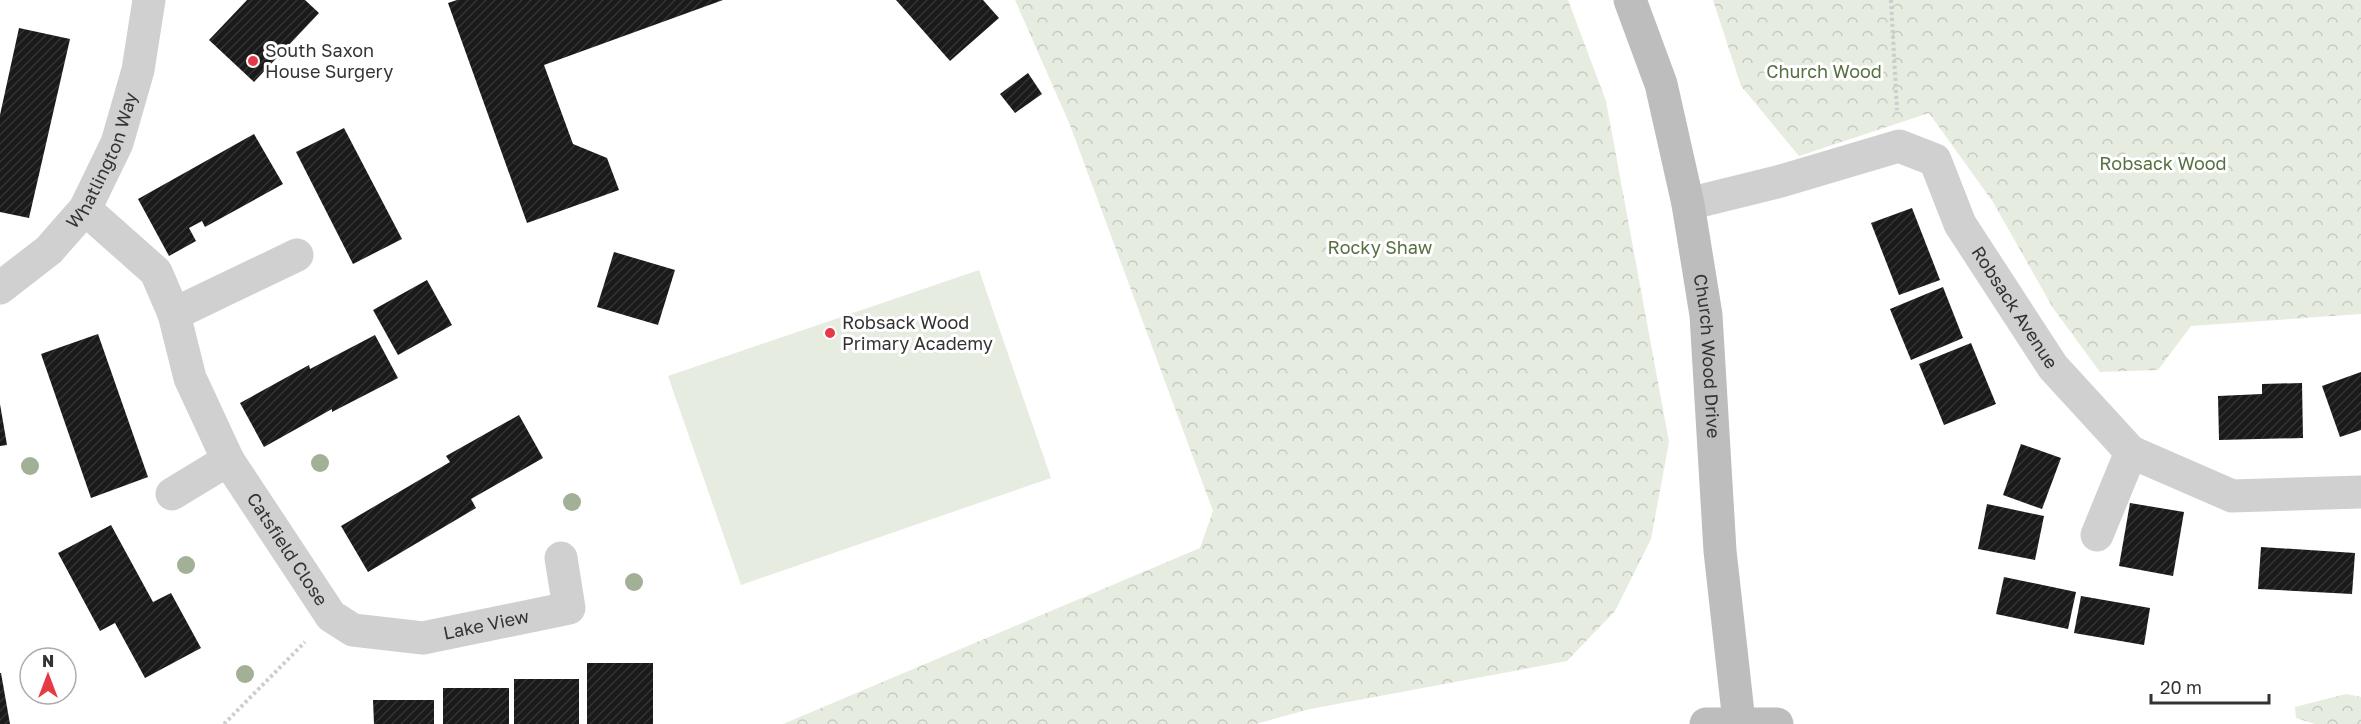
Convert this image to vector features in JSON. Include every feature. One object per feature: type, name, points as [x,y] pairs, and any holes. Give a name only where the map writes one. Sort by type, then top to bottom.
[{"type":"street","name":"Whatlington Way","points":[[0,288],[49,250],[86,209],[117,143],[138,70],[149,0]]},
{"type":"street","name":"Church Wood Drive","points":[[1630,0],[1661,84],[1689,204],[1706,315],[1720,551],[1739,722]]},
{"type":"street","points":[[1689,204],[1781,181],[1899,146]]},
{"type":"street","name":"Robsack Avenue","points":[[1899,146],[1935,160],[1960,224],[2053,367],[2131,452],[2232,496],[2361,492]]},
{"type":"street","name":"Catsfield Close","points":[[86,209],[156,272],[174,314],[190,378],[228,459],[342,623]]},
{"type":"street","points":[[174,314],[297,255]]},
{"type":"street","points":[[2097,535],[2131,452]]},
{"type":"street","points":[[172,494],[228,459]]},
{"type":"street","name":"Lake View","points":[[342,623],[423,638],[569,608],[561,558]]},
{"type":"street","points":[[1706,724],[1739,722],[1776,724]]},
{"type":"path","points":[[1892,0],[1899,146]]},
{"type":"path","points":[[224,724],[342,623]]},
{"type":"green space","name":"Rocky Shaw","points":[[1015,0],[1568,0],[1606,101],[1669,442],[1651,539],[1615,611],[1567,661],[1310,709],[1256,724],[783,724],[1200,548],[1213,511],[1070,125]]},
{"type":"green space","name":"Robsack Wood","points":[[1713,0],[2361,0],[2361,314],[2191,326],[2158,370],[2100,372],[2053,308],[1993,202],[1929,113],[1799,156],[1741,86]]},
{"type":"green space","points":[[979,270],[1051,478],[741,585],[668,376]]},
{"type":"green space","points":[[2346,694],[2361,697],[2361,724],[2315,724],[2296,718],[2295,707]]},
{"type":"building","name":"South Saxon House Surgery","points":[[247,0],[305,0],[319,13],[254,82],[209,40]]},
{"type":"building","points":[[457,0],[723,0],[544,65],[573,144],[607,158],[619,190],[527,223],[448,3]]},
{"type":"building","points":[[896,0],[983,0],[999,18],[950,61]]},
{"type":"building","points":[[19,28],[70,39],[29,218],[0,212],[0,115]]},
{"type":"building","points":[[1028,73],[1042,94],[1015,113],[1000,94]]},
{"type":"building","points":[[344,128],[402,239],[353,264],[296,152]]},
{"type":"building","points":[[254,134],[283,184],[205,227],[202,221],[189,228],[196,241],[169,256],[138,199]]},
{"type":"building","points":[[1912,208],[1940,280],[1899,295],[1871,223]]},
{"type":"building","points":[[614,252],[675,270],[658,325],[597,307]]},
{"type":"building","points":[[427,280],[452,325],[398,355],[373,310]]},
{"type":"building","points":[[1943,287],[1963,338],[1911,360],[1890,309]]},
{"type":"building","points":[[98,334],[148,477],[91,498],[41,354]]},
{"type":"building","points":[[375,335],[398,378],[332,412],[332,409],[264,447],[240,403],[309,365],[310,369]]},
{"type":"building","points":[[1971,343],[1996,404],[1944,425],[1919,364]]},
{"type":"building","points":[[2361,372],[2361,430],[2340,437],[2322,386]]},
{"type":"building","points":[[2302,383],[2303,438],[2219,440],[2218,396],[2262,394],[2262,384]]},
{"type":"building","points":[[0,404],[7,445],[0,446]]},
{"type":"building","points":[[519,415],[543,458],[471,499],[476,508],[368,572],[341,526],[450,462],[446,456]]},
{"type":"building","points":[[2021,444],[2061,458],[2042,509],[2003,495]]},
{"type":"building","points":[[2130,503],[2184,512],[2173,576],[2119,566]]},
{"type":"building","points":[[1987,504],[2044,516],[2035,560],[1978,549]]},
{"type":"building","points":[[111,525],[153,602],[171,593],[201,648],[145,678],[115,623],[100,631],[58,553]]},
{"type":"building","points":[[2261,547],[2355,553],[2352,594],[2258,589]]},
{"type":"building","points":[[2004,577],[2076,592],[2068,629],[1996,614]]},
{"type":"building","points":[[2081,596],[2150,608],[2144,645],[2074,633]]},
{"type":"building","points":[[587,663],[653,663],[653,724],[587,724]]},
{"type":"building","points":[[1,673],[10,724],[0,724]]},
{"type":"building","points":[[514,679],[579,679],[579,724],[514,724]]},
{"type":"building","points":[[443,688],[509,688],[509,724],[443,724]]},
{"type":"building","points":[[373,700],[434,700],[434,724],[374,724]]},
{"type":"place","name":"South Saxon House Surgery","points":[[253,61]]},
{"type":"place","name":"Robsack Wood Primary Academy","points":[[830,333]]},
{"type":"park label","name":"Church Wood","points":[[1824,72]]}]
